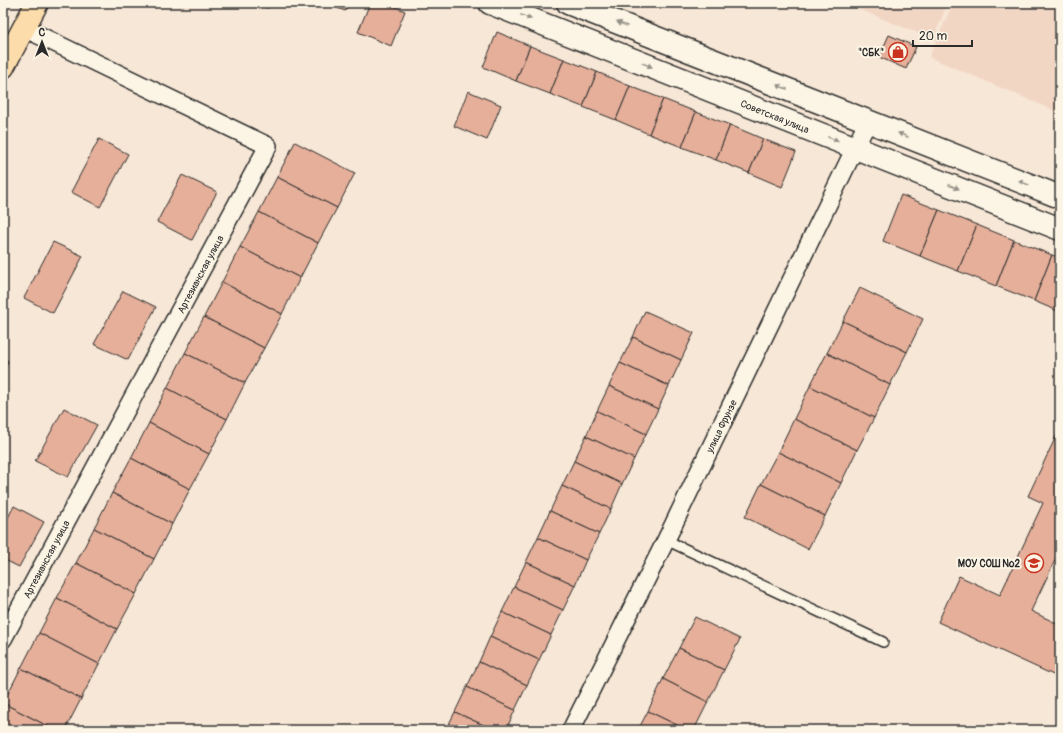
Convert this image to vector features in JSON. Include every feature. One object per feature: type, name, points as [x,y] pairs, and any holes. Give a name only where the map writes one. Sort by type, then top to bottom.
[{"type":"highway","points":[[3,66],[37,3]]},
{"type":"street","name":"Советская улица","points":[[490,3],[1060,228]]},
{"type":"street","points":[[568,3],[1060,197]]},
{"type":"street","name":"Артезианская улица","points":[[3,639],[268,146],[24,28]]},
{"type":"street","name":"улица Фрунзе","points":[[571,730],[666,540],[868,121]]},
{"type":"lane","points":[[666,540],[883,642]]},
{"type":"shaded area","points":[[843,3],[948,3],[933,39]]},
{"type":"shaded area","points":[[953,3],[1060,3],[1060,113],[929,57]]},
{"type":"building","points":[[253,3],[270,3],[268,8]]},
{"type":"building","points":[[325,3],[349,3],[345,11]]},
{"type":"building","points":[[370,3],[386,3],[405,11],[391,46],[358,32]]},
{"type":"building","points":[[497,32],[530,46],[516,81],[483,67]]},
{"type":"building","name":"\"СБК\"","points":[[889,35],[916,47],[906,69],[879,57]]},
{"type":"building","points":[[530,46],[564,59],[550,94],[516,81]]},
{"type":"building","points":[[564,59],[597,72],[583,107],[550,94]]},
{"type":"building","points":[[597,72],[630,86],[616,120],[583,107]]},
{"type":"building","points":[[630,86],[663,99],[649,134],[616,120]]},
{"type":"building","points":[[468,91],[501,105],[487,140],[454,126]]},
{"type":"building","points":[[663,99],[696,112],[682,147],[649,134]]},
{"type":"building","points":[[696,112],[730,125],[716,160],[682,147]]},
{"type":"building","points":[[730,125],[763,139],[749,173],[716,160]]},
{"type":"building","points":[[99,139],[128,154],[100,207],[71,192]]},
{"type":"building","points":[[763,139],[796,152],[782,187],[749,173]]},
{"type":"building","points":[[295,142],[355,173],[337,208],[277,177]]},
{"type":"building","points":[[182,175],[217,192],[192,240],[157,222]]},
{"type":"building","points":[[277,177],[337,208],[318,243],[259,212]]},
{"type":"building","points":[[901,195],[939,210],[920,256],[883,241]]},
{"type":"building","points":[[939,210],[977,225],[958,271],[920,256]]},
{"type":"building","points":[[259,212],[318,243],[300,278],[240,247]]},
{"type":"building","points":[[977,225],[1014,240],[996,286],[958,271]]},
{"type":"building","points":[[1014,240],[1052,255],[1034,301],[996,286]]},
{"type":"building","points":[[53,242],[83,256],[53,313],[24,298]]},
{"type":"building","points":[[240,247],[300,278],[282,314],[222,282]]},
{"type":"building","points":[[1052,255],[1060,258],[1060,312],[1034,301]]},
{"type":"building","points":[[222,282],[282,314],[264,348],[204,317]]},
{"type":"building","points":[[860,288],[923,319],[907,352],[843,321]]},
{"type":"building","points":[[123,291],[156,307],[128,360],[94,344]]},
{"type":"building","points":[[645,311],[694,333],[681,360],[633,337]]},
{"type":"building","points":[[204,317],[264,348],[245,383],[185,353]]},
{"type":"building","points":[[843,321],[907,352],[890,385],[827,353]]},
{"type":"building","points":[[633,337],[681,360],[669,386],[620,363]]},
{"type":"building","points":[[185,353],[245,383],[227,419],[167,388]]},
{"type":"building","points":[[827,353],[890,385],[874,418],[810,386]]},
{"type":"building","points":[[3,359],[8,361],[3,372]]},
{"type":"building","points":[[620,363],[669,386],[658,409],[609,386]]},
{"type":"building","points":[[609,386],[658,409],[646,434],[597,411]]},
{"type":"building","points":[[810,386],[874,418],[857,450],[794,419]]},
{"type":"building","points":[[167,388],[227,419],[209,454],[149,423]]},
{"type":"building","points":[[64,408],[97,425],[68,477],[35,461]]},
{"type":"building","points":[[597,411],[646,434],[634,459],[586,436]]},
{"type":"building","points":[[794,419],[857,450],[841,483],[778,452]]},
{"type":"building","points":[[149,423],[209,454],[190,489],[131,458]]},
{"type":"building","name":"МОУ СОШ №2","points":[[1060,428],[1060,550],[1031,611],[1060,625],[1060,678],[938,622],[959,576],[1000,595],[1043,503],[1028,496]]},
{"type":"building","points":[[586,436],[634,459],[622,484],[574,461]]},
{"type":"building","points":[[778,452],[841,483],[825,516],[761,484]]},
{"type":"building","points":[[131,458],[190,489],[172,524],[112,493]]},
{"type":"building","points":[[574,461],[622,484],[611,509],[562,486]]},
{"type":"building","points":[[761,484],[825,516],[808,549],[745,517]]},
{"type":"building","points":[[562,486],[611,509],[599,534],[550,511]]},
{"type":"building","points":[[112,493],[172,524],[154,559],[94,528]]},
{"type":"building","points":[[14,506],[44,522],[19,567],[3,559],[3,527]]},
{"type":"building","points":[[550,511],[599,534],[586,560],[538,537]]},
{"type":"building","points":[[94,528],[154,559],[136,594],[76,563]]},
{"type":"building","points":[[538,537],[586,560],[575,585],[526,562]]},
{"type":"building","points":[[526,562],[575,585],[563,610],[514,587]]},
{"type":"building","points":[[76,563],[136,594],[117,629],[57,598]]},
{"type":"building","points":[[514,587],[563,610],[551,635],[502,612]]},
{"type":"building","points":[[57,598],[117,629],[99,664],[39,633]]},
{"type":"building","points":[[502,612],[551,635],[539,660],[490,637]]},
{"type":"building","points":[[695,617],[740,639],[724,670],[679,648]]},
{"type":"building","points":[[39,633],[99,664],[81,699],[21,668]]},
{"type":"building","points":[[490,637],[539,660],[527,685],[479,662]]},
{"type":"building","points":[[679,648],[724,670],[708,702],[663,679]]},
{"type":"building","points":[[479,662],[527,685],[515,710],[467,687]]},
{"type":"building","points":[[21,668],[81,699],[65,730],[55,730],[3,703]]},
{"type":"building","points":[[663,679],[708,702],[694,730],[687,730],[648,711]]},
{"type":"building","points":[[467,687],[515,710],[506,730],[494,730],[455,712]]},
{"type":"building","points":[[3,703],[55,730],[3,730]]},
{"type":"building","points":[[648,711],[687,730],[638,730]]},
{"type":"building","points":[[455,712],[494,730],[446,730]]},
{"type":"place","name":"\"СБК\"","points":[[898,52]]},
{"type":"place","name":"МОУ СОШ №2","points":[[1034,563]]}]
